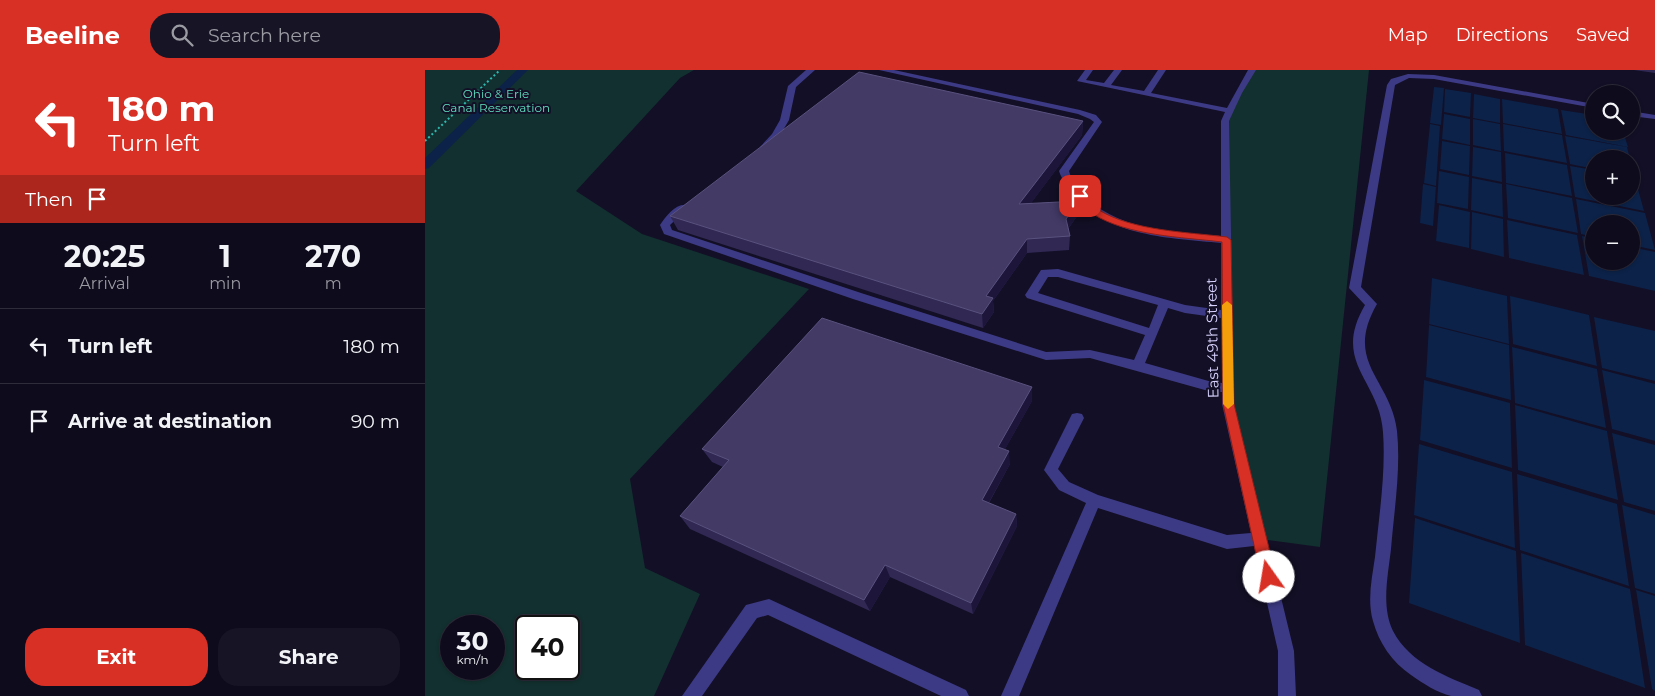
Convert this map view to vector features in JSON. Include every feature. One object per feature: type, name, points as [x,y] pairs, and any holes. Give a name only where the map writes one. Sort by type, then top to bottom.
[{"type":"street","points":[[756,153],[772,141],[791,104],[792,86],[811,70]]},
{"type":"street","points":[[883,70],[1093,117],[1098,122],[1064,171],[1065,178],[1094,211],[1108,218],[1153,230],[1227,240]]},
{"type":"street","points":[[1089,70],[1081,81],[1230,111]]},
{"type":"street","points":[[1106,86],[1118,70]]},
{"type":"street","points":[[1146,94],[1162,70]]},
{"type":"street","name":"East 49th Street","points":[[1252,70],[1225,121],[1228,404],[1286,651],[1287,696]]},
{"type":"street","points":[[1473,696],[1440,683],[1419,672],[1398,653],[1384,633],[1379,616],[1389,490],[1390,432],[1387,416],[1360,360],[1359,348],[1364,316],[1371,304],[1355,288],[1391,86],[1394,81],[1408,76],[1434,77],[1585,104]]},
{"type":"street","points":[[1640,114],[1655,117]]},
{"type":"street","points":[[693,200],[670,218],[665,225],[668,232],[857,296],[1046,356],[1090,354],[1213,387],[1228,388]]},
{"type":"street","points":[[1152,333],[1031,295],[1045,273],[1058,273],[1185,309],[1227,315]]},
{"type":"street","points":[[1138,366],[1165,303]]},
{"type":"street","points":[[1077,418],[1051,470],[1063,486],[1094,500],[1197,534],[1227,542],[1260,539]]},
{"type":"street","points":[[1009,696],[1094,500]]},
{"type":"street","points":[[691,696],[752,611],[769,607],[960,696]]},
{"type":"path","points":[[425,141],[500,70]]},
{"type":"green space","name":"Ohio & Erie Canal Reservation","points":[[425,70],[694,70],[680,78],[576,191],[642,234],[809,289],[630,479],[645,568],[700,594],[654,696],[425,696]]},
{"type":"green space","points":[[1253,70],[1369,70],[1320,547],[1260,539],[1228,404],[1225,121]]},
{"type":"water","points":[[1434,87],[1444,88],[1441,125],[1430,123]]},
{"type":"water","points":[[1445,89],[1471,93],[1470,117],[1444,112]]},
{"type":"water","points":[[1474,94],[1500,99],[1500,123],[1473,118]]},
{"type":"water","points":[[1502,99],[1558,109],[1562,134],[1503,123]]},
{"type":"water","points":[[1561,110],[1585,114],[1585,139],[1566,135]]},
{"type":"water","points":[[1444,114],[1470,119],[1470,145],[1442,139]]},
{"type":"water","points":[[1473,119],[1500,124],[1501,151],[1473,145]]},
{"type":"water","points":[[1430,124],[1440,126],[1436,186],[1424,183]]},
{"type":"water","points":[[1503,124],[1562,135],[1567,163],[1504,151]]},
{"type":"water","points":[[1565,136],[1627,147],[1628,150],[1585,150],[1585,167],[1570,164]]},
{"type":"water","points":[[1592,140],[1626,140],[1628,147]]},
{"type":"water","points":[[1442,141],[1470,146],[1469,175],[1440,169]]},
{"type":"water","points":[[1473,147],[1501,152],[1502,182],[1472,176]]},
{"type":"water","points":[[1505,153],[1567,165],[1572,196],[1506,183]]},
{"type":"water","points":[[1570,166],[1585,168],[1585,199],[1575,197]]},
{"type":"water","points":[[1439,171],[1469,177],[1468,209],[1437,203]]},
{"type":"water","points":[[1472,178],[1502,184],[1503,217],[1471,210]]},
{"type":"water","points":[[1423,184],[1436,187],[1433,226],[1420,223]]},
{"type":"water","points":[[1506,184],[1572,198],[1578,233],[1508,218]]},
{"type":"water","points":[[1640,196],[1644,211],[1614,205],[1640,205]]},
{"type":"water","points":[[1576,199],[1585,201],[1585,205],[1606,205],[1645,213],[1655,250],[1640,247],[1640,215],[1585,215],[1585,235],[1581,234]]},
{"type":"water","points":[[1439,205],[1470,212],[1469,248],[1436,241]]},
{"type":"water","points":[[1472,212],[1503,219],[1504,257],[1471,249]]},
{"type":"water","points":[[1507,220],[1577,235],[1584,275],[1509,258]]},
{"type":"water","points":[[1582,236],[1585,237],[1585,253]]},
{"type":"water","points":[[1640,249],[1655,252],[1655,291],[1589,276],[1588,270],[1640,270]]},
{"type":"water","points":[[1432,278],[1507,296],[1509,344],[1429,324]]},
{"type":"water","points":[[1510,296],[1589,315],[1597,366],[1513,344]]},
{"type":"water","points":[[1594,317],[1655,331],[1655,381],[1602,368]]},
{"type":"water","points":[[1429,325],[1509,345],[1511,400],[1426,377]]},
{"type":"water","points":[[1512,347],[1597,369],[1606,428],[1515,403]]},
{"type":"water","points":[[1602,370],[1655,384],[1655,441],[1612,429]]},
{"type":"water","points":[[1424,380],[1510,403],[1512,468],[1420,440]]},
{"type":"water","points":[[1515,405],[1607,431],[1618,500],[1518,470]]},
{"type":"water","points":[[1612,433],[1655,445],[1655,511],[1624,502]]},
{"type":"water","points":[[1419,444],[1512,472],[1515,548],[1414,515]]},
{"type":"water","points":[[1517,474],[1617,504],[1629,586],[1520,550]]},
{"type":"water","points":[[1622,505],[1655,515],[1655,594],[1635,588]]},
{"type":"water","points":[[1415,518],[1516,551],[1520,643],[1409,603]]},
{"type":"water","points":[[1521,553],[1630,589],[1645,688],[1525,645]]},
{"type":"water","points":[[1636,590],[1655,596],[1655,691],[1652,689]]},
{"type":"building","points":[[859,72],[1083,121],[1019,204],[1079,201],[1066,219],[1070,236],[1027,239],[986,296],[993,298],[982,314],[670,216]]},
{"type":"building","points":[[822,318],[1032,387],[998,447],[1009,451],[982,500],[1016,514],[971,603],[885,565],[864,600],[680,516],[729,460],[702,449]]},
{"type":"waterway","points":[[425,165],[523,70]]},
{"type":"slow traffic","points":[[1227,305],[1228,404]]},
{"type":"route","points":[[1080,196],[1094,211],[1126,224],[1196,237],[1227,240],[1228,404],[1269,577]]}]
